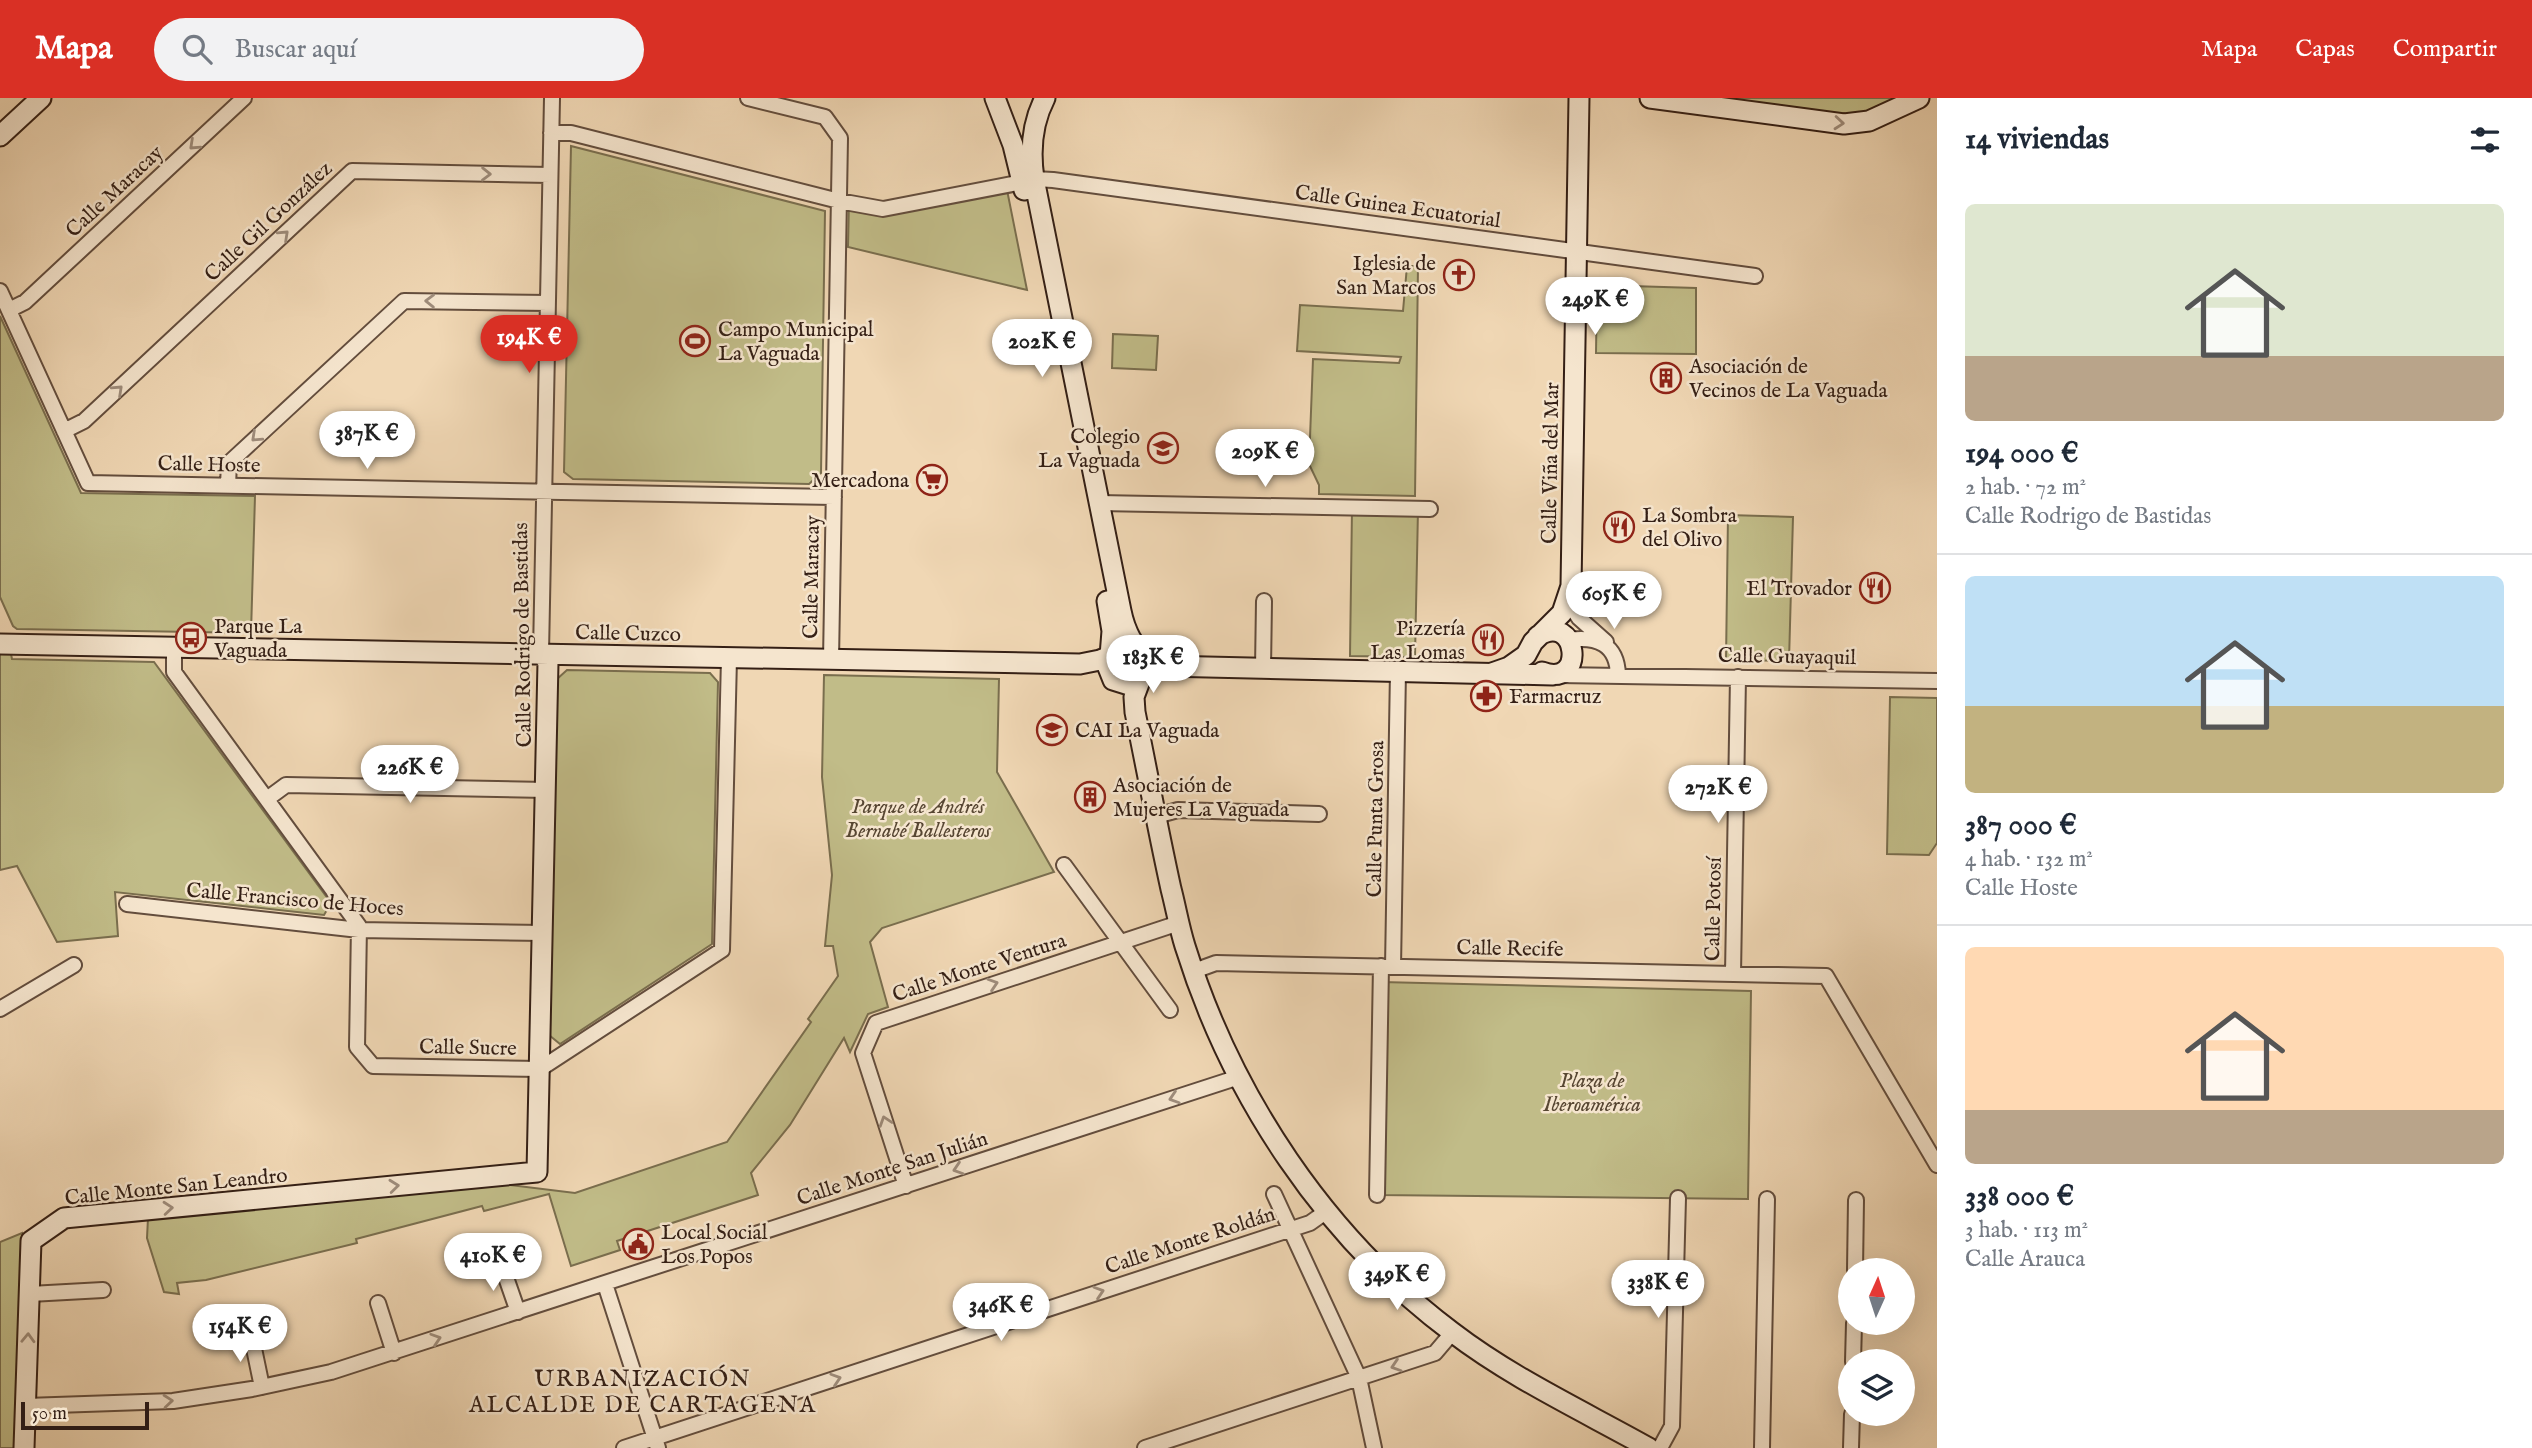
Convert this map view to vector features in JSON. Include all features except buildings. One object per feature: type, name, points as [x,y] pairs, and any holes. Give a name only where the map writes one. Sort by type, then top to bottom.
[{"type":"street","points":[[0,136],[41,98]]},
{"type":"street","name":"Calle Maracay","points":[[9,310],[25,302],[244,98]]},
{"type":"street","name":"Calle Rodrigo de Bastidas","points":[[537,1172],[548,662],[541,653],[552,98]]},
{"type":"street","name":"Calle Maracay","points":[[748,98],[825,117],[840,138],[831,660]]},
{"type":"street","name":"Calle Viña del Mar","points":[[1570,576],[1580,98]]},
{"type":"street","points":[[1650,98],[1843,124],[1869,121],[1919,98]]},
{"type":"street","points":[[997,102],[1007,116],[1020,121],[1030,118],[1044,101]]},
{"type":"street","points":[[1044,101],[1032,143],[1029,180],[1109,613],[1111,656]]},
{"type":"street","points":[[997,102],[1029,180],[1123,621],[1146,665],[1134,697],[1135,712],[1179,923],[1220,1038],[1239,1077],[1292,1166],[1327,1211],[1397,1285],[1452,1333],[1515,1374],[1649,1448]]},
{"type":"street","points":[[551,133],[571,133],[839,201],[883,209],[1029,180]]},
{"type":"street","name":"Calle Gil González","points":[[64,431],[84,421],[352,171],[550,175]]},
{"type":"street","name":"Calle Guinea Ecuatorial","points":[[1029,180],[1053,180],[1755,276]]},
{"type":"street","name":"Calle Hoste","points":[[0,290],[88,482],[834,497]]},
{"type":"street","points":[[228,485],[229,463],[404,301],[548,303]]},
{"type":"street","points":[[1099,503],[1430,509]]},
{"type":"street","points":[[1135,712],[1128,693],[1116,682],[1107,665],[1111,656],[1125,647],[1142,654],[1150,662],[1164,666],[1553,675],[1561,673],[1571,663],[1573,649],[1569,640],[1573,609],[1570,576]]},
{"type":"street","points":[[1553,675],[1545,674],[1534,666],[1534,643],[1562,613],[1569,595],[1570,576]]},
{"type":"street","points":[[1263,668],[1264,601]]},
{"type":"street","points":[[1573,609],[1579,618],[1601,637],[1614,655],[1618,675]]},
{"type":"street","points":[[1492,673],[1515,664],[1544,633],[1556,632],[1569,640],[1594,639],[1614,655]]},
{"type":"street","name":"Calle Cuzco","points":[[0,644],[1080,664],[1111,656]]},
{"type":"street","points":[[174,646],[174,672],[359,926],[359,930]]},
{"type":"street","name":"Calle Sucre","points":[[359,930],[357,1047],[373,1066],[540,1069],[722,950],[729,658]]},
{"type":"street","name":"Calle Cuzco","points":[[1080,664],[1097,667],[1116,682]]},
{"type":"street","points":[[1116,682],[1129,685],[1151,670],[1164,666]]},
{"type":"street","name":"Calle Punta Grosa","points":[[1377,1195],[1398,671]]},
{"type":"street","name":"Calle Guayaquil","points":[[1553,675],[1937,681]]},
{"type":"street","name":"Calle Potosí","points":[[1733,974],[1738,677]]},
{"type":"street","points":[[267,799],[286,785],[546,790]]},
{"type":"street","points":[[1156,816],[1178,810],[1319,814]]},
{"type":"street","points":[[1063,864],[1170,1010]]},
{"type":"street","name":"Calle Francisco de Hoces","points":[[127,904],[359,930],[543,933]]},
{"type":"street","name":"Calle Monte Ventura","points":[[906,1185],[863,1052],[876,1023],[1179,923]]},
{"type":"street","name":"Calle Recife","points":[[1194,971],[1216,962],[1826,976],[1937,1166]]},
{"type":"street","points":[[0,1009],[74,964]]},
{"type":"street","name":"Calle Monte San Julián","points":[[26,1406],[173,1401],[262,1387],[331,1372],[1239,1077]]},
{"type":"street","name":"Calle Monte San Leandro","points":[[24,1448],[31,1241],[64,1218],[537,1172]]},
{"type":"street","points":[[1274,1194],[1359,1378],[1374,1448]]},
{"type":"street","points":[[1660,1448],[1672,1426],[1678,1198]]},
{"type":"street","points":[[1762,1448],[1767,1199]]},
{"type":"street","points":[[1855,1258],[1856,1200]]},
{"type":"street","name":"Calle Monte Roldán","points":[[625,1448],[657,1443],[1291,1230],[1310,1223],[1327,1211]]},
{"type":"street","points":[[501,1262],[518,1312]]},
{"type":"street","points":[[605,1284],[657,1443]]},
{"type":"street","points":[[30,1294],[103,1290]]},
{"type":"street","points":[[378,1303],[394,1353]]},
{"type":"street","points":[[1145,1448],[1435,1353],[1452,1333]]},
{"type":"street","points":[[251,1334],[262,1387]]},
{"type":"street","points":[[1852,1426],[1852,1448]]},
{"type":"green space","points":[[1650,98],[1919,98],[1869,121]]},
{"type":"green space","name":"Campo Municipal La Vaguada","points":[[571,146],[825,211],[821,473],[809,484],[573,479],[564,472]]},
{"type":"green space","points":[[1006,185],[1027,290],[848,247],[849,201],[883,209]]},
{"type":"green space","points":[[1407,266],[1418,266],[1415,496],[1319,494],[1319,485],[1309,464],[1313,359],[1399,363],[1401,357],[1297,351],[1300,305],[1403,311]]},
{"type":"green space","points":[[1597,285],[1696,288],[1696,354],[1596,353]]},
{"type":"green space","points":[[0,316],[81,493],[255,496],[251,633],[17,629],[13,626],[0,597]]},
{"type":"green space","points":[[1113,334],[1158,336],[1156,370],[1112,368]]},
{"type":"green space","points":[[1352,508],[1418,509],[1415,657],[1350,656]]},
{"type":"green space","points":[[1728,515],[1793,517],[1789,661],[1726,660]]},
{"type":"green space","points":[[0,654],[11,654],[12,659],[154,662],[331,903],[324,915],[115,892],[118,936],[57,942],[17,866],[0,870]]},
{"type":"green space","points":[[567,670],[710,673],[718,682],[712,944],[560,1044],[549,1035],[556,680]]},
{"type":"green space","name":"Parque de Andrés Bernabé Ballesteros","points":[[824,675],[999,679],[997,772],[1054,872],[882,928],[870,942],[888,1007],[868,1014],[850,1052],[844,1038],[790,1125],[751,1173],[758,1195],[617,1241],[620,1250],[571,1266],[549,1194],[484,1211],[482,1206],[356,1239],[357,1243],[206,1280],[177,1283],[179,1294],[164,1292],[147,1238],[148,1218],[501,1184],[575,1193],[727,1142],[811,1022],[808,1019],[838,976],[833,946],[825,946],[832,875],[822,777]]},
{"type":"green space","points":[[1890,697],[1937,698],[1937,843],[1929,855],[1887,854]]},
{"type":"green space","name":"Plaza de Iberoamérica","points":[[1381,982],[1751,991],[1748,1199],[1377,1195]]},
{"type":"green space","points":[[22,1233],[15,1448],[0,1448],[0,1242]]},
{"type":"place","name":"Iglesia de San Marcos","points":[[1459,275]]},
{"type":"place","name":"Campo Municipal La Vaguada","points":[[695,341]]},
{"type":"place","name":"Asociación de Vecinos de La Vaguada","points":[[1666,378]]},
{"type":"place","name":"Colegio La Vaguada","points":[[1163,448]]},
{"type":"place","name":"Mercadona","points":[[932,480]]},
{"type":"place","name":"La Sombra del Olivo","points":[[1619,527]]},
{"type":"place","name":"El Trovador","points":[[1875,588]]},
{"type":"place","name":"Parque La Vaguada","points":[[191,638]]},
{"type":"place","name":"Pizzería Las Lomas","points":[[1488,640]]},
{"type":"place","name":"Farmacruz","points":[[1486,696]]},
{"type":"place","name":"CAI La Vaguada","points":[[1052,730]]},
{"type":"place","name":"Asociación de Mujeres La Vaguada","points":[[1090,797]]},
{"type":"place","name":"Local Social Los Popos","points":[[638,1244]]},
{"type":"district","name":"URBANIZACIÓN ALCALDE DE CARTAGENA","points":[[643,1391]]}]
